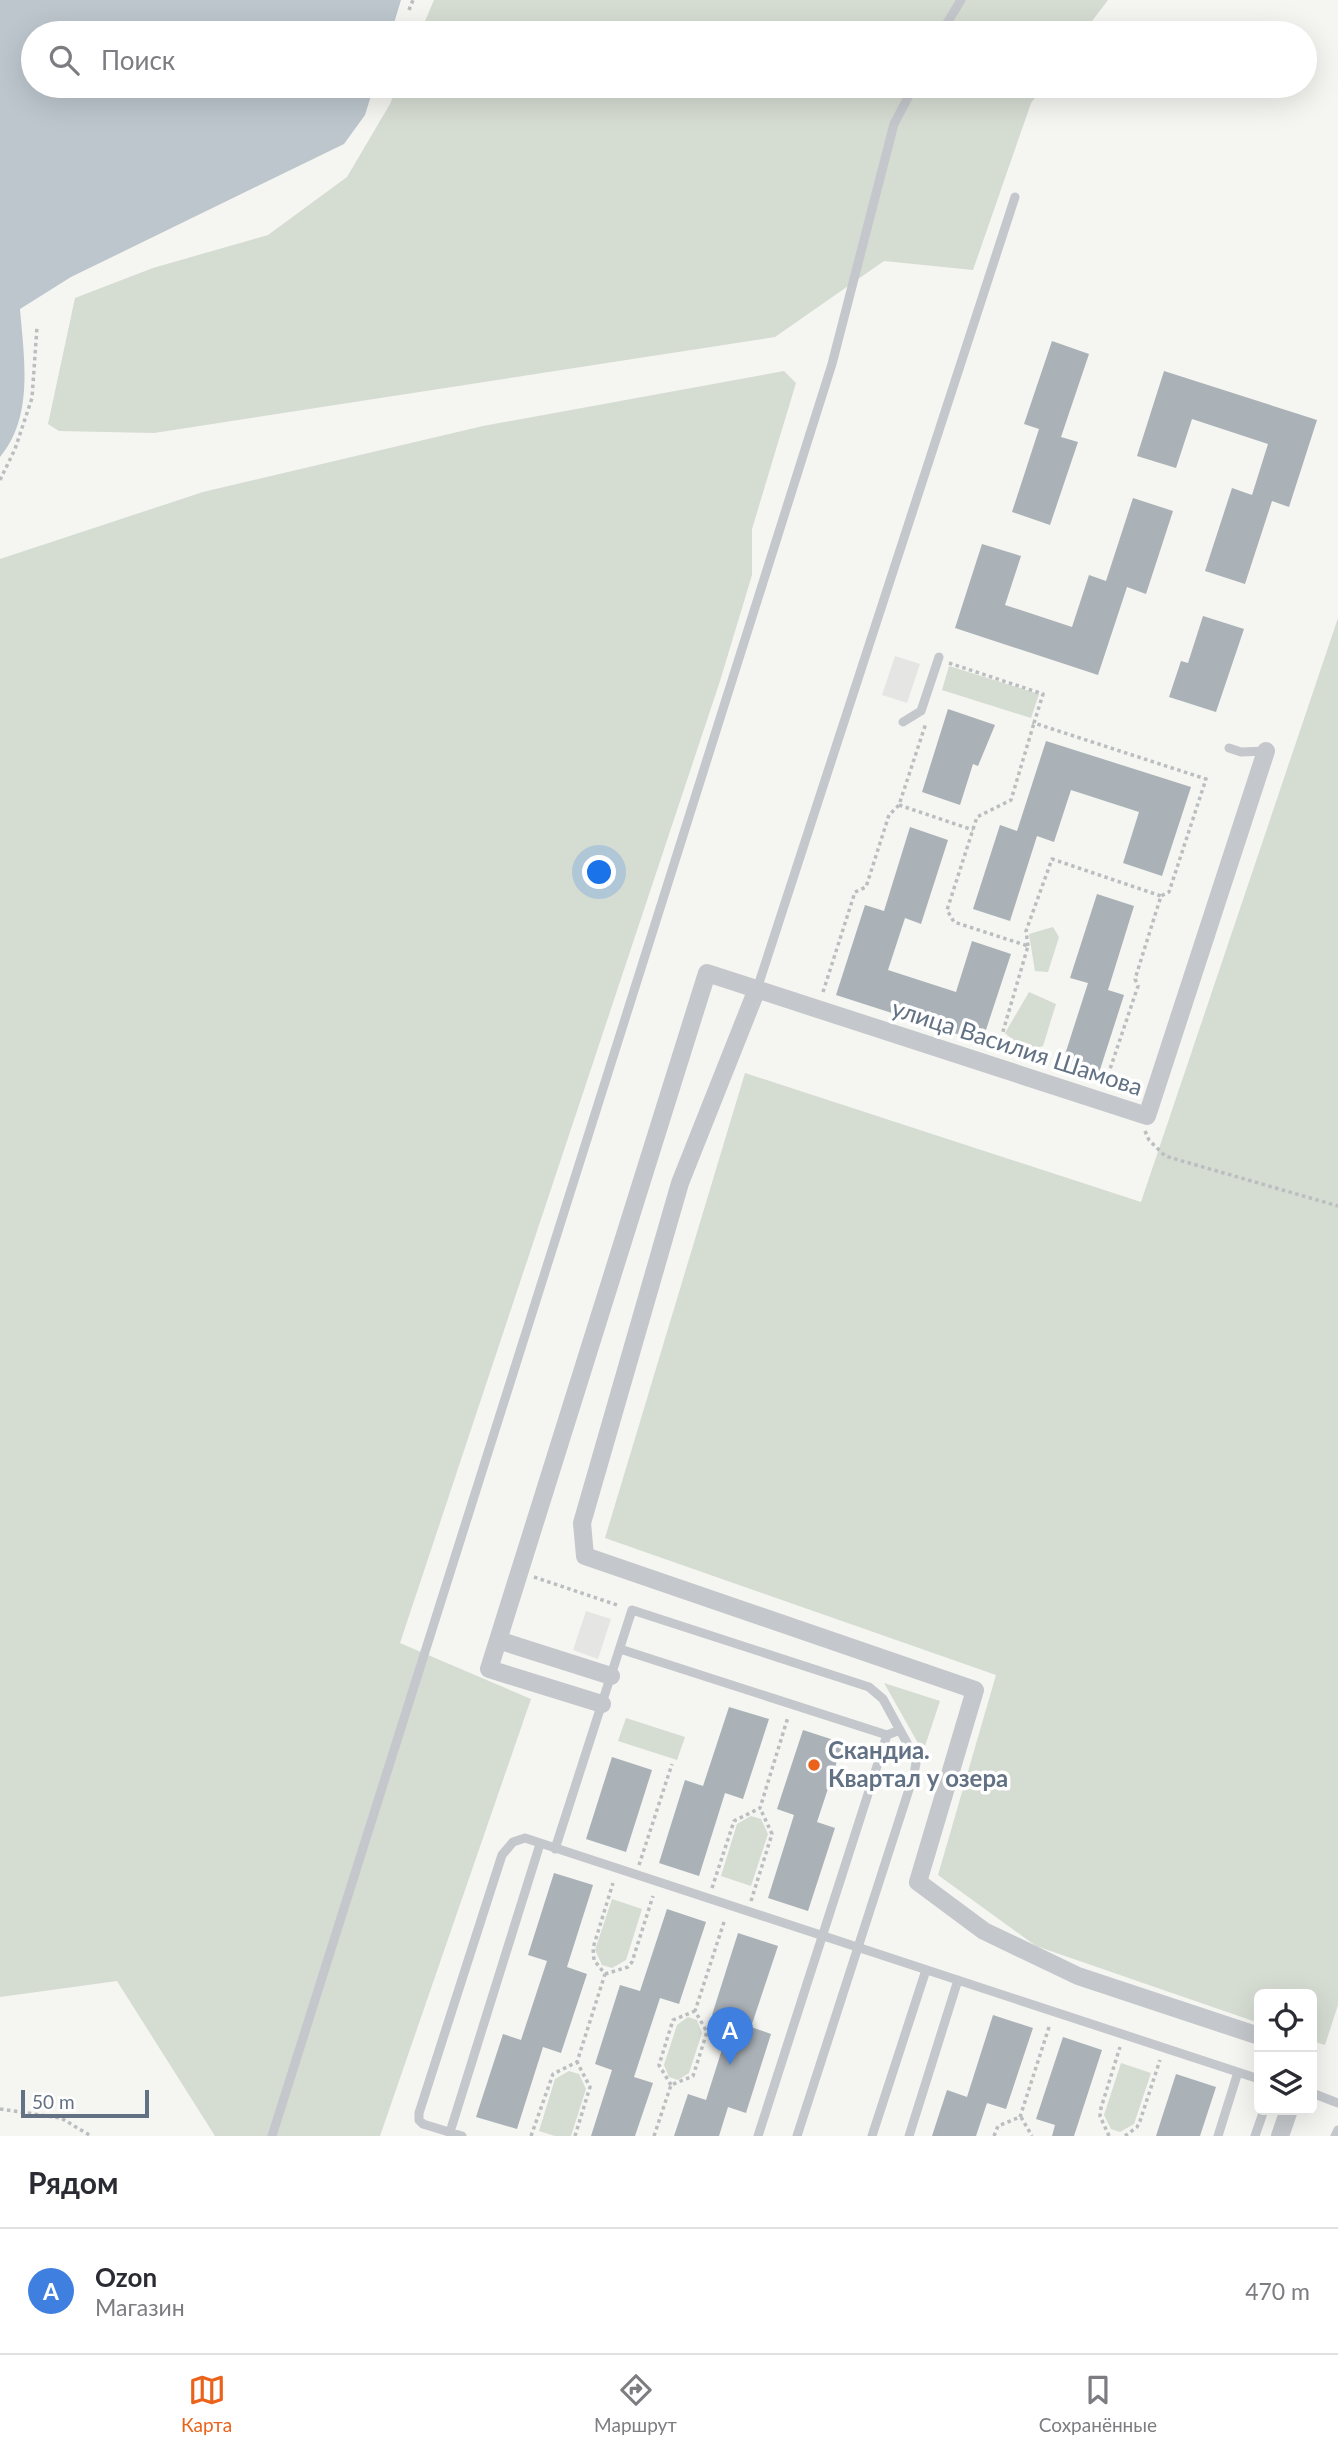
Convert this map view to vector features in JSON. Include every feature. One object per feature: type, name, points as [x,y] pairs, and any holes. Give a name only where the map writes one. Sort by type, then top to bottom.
[{"type":"street","name":"улица Василия Шамова","points":[[498,1640],[707,973],[1147,1116],[1266,751]]},
{"type":"street","points":[[757,989],[680,1183],[582,1523],[585,1556],[975,1690],[918,1882],[984,1931],[1078,1976],[1254,2034]]},
{"type":"street","points":[[602,1704],[489,1668],[498,1640],[611,1676]]},
{"type":"street","points":[[1280,2136],[1287,2115]]},
{"type":"lane","points":[[948,21],[961,0]]},
{"type":"lane","points":[[272,2136],[832,364],[894,124],[908,98]]},
{"type":"lane","points":[[757,989],[1015,197]]},
{"type":"lane","points":[[903,722],[921,711],[942,659]]},
{"type":"lane","points":[[1229,748],[1241,752],[1266,751]]},
{"type":"lane","points":[[555,1849],[632,1610],[869,1687],[883,1699],[916,1763],[914,1774],[797,2136]]},
{"type":"lane","points":[[620,1649],[887,1735],[900,1730]]},
{"type":"lane","points":[[758,2136],[887,1735]]},
{"type":"lane","points":[[462,2136],[423,2124],[419,2120],[419,2113],[502,1855],[508,1847],[525,1838],[1254,2077]]},
{"type":"lane","points":[[450,2132],[540,1844]]},
{"type":"lane","points":[[872,2136],[926,1969]]},
{"type":"lane","points":[[909,2136],[958,1980]]},
{"type":"lane","points":[[1218,2136],[1238,2072]]},
{"type":"lane","points":[[1317,2095],[1338,2103]]},
{"type":"lane","points":[[1255,2136],[1262,2115]]},
{"type":"lane","points":[[1335,2136],[1338,2130]]},
{"type":"path","points":[[409,10],[413,0]]},
{"type":"path","points":[[0,480],[15,449],[32,398],[37,327]]},
{"type":"path","points":[[942,659],[1043,694],[1011,800],[977,817],[947,909],[954,922],[1028,947]]},
{"type":"path","points":[[822,996],[855,892],[866,887],[889,815],[899,805],[929,714]]},
{"type":"path","points":[[996,1055],[1028,947],[1026,931],[1052,859],[1161,896],[1169,892],[1206,779],[1034,723]]},
{"type":"path","points":[[899,805],[973,830]]},
{"type":"path","points":[[1092,1084],[1104,1088],[1138,986],[1135,979],[1161,896]]},
{"type":"path","points":[[1142,1124],[1149,1140],[1165,1156],[1338,1206]]},
{"type":"path","points":[[751,1903],[772,1834],[760,1808],[790,1711]]},
{"type":"path","points":[[639,1867],[672,1764]]},
{"type":"path","points":[[711,1891],[734,1821],[760,1808]]},
{"type":"path","points":[[605,1974],[594,1960],[593,1948],[613,1883]]},
{"type":"path","points":[[605,1974],[628,1967],[632,1962],[653,1896]]},
{"type":"path","points":[[671,2085],[689,2078],[695,2072],[707,2032],[695,2011],[725,1919]]},
{"type":"path","points":[[575,2136],[590,2087],[577,2062],[605,1974]]},
{"type":"path","points":[[671,2085],[661,2069],[660,2060],[673,2020],[695,2011]]},
{"type":"path","points":[[995,2136],[999,2126],[1020,2116],[1050,2024]]},
{"type":"path","points":[[1109,2136],[1100,2116],[1120,2047]]},
{"type":"path","points":[[1125,2136],[1137,2127],[1140,2121],[1160,2060]]},
{"type":"path","points":[[531,2136],[552,2074],[577,2062]]},
{"type":"path","points":[[654,2136],[671,2085]]},
{"type":"path","points":[[0,2109],[61,2118],[91,2136]]},
{"type":"path","points":[[1020,2116],[1032,2136]]},
{"type":"shaded area","points":[[0,0],[401,0],[395,21],[21,21],[21,98],[370,98],[365,115],[344,144],[71,277],[20,309],[24,367],[22,405],[11,441],[0,457]]},
{"type":"shaded area","points":[[434,0],[1108,0],[1092,21],[425,21]]},
{"type":"shaded area","points":[[392,98],[1035,98],[973,270],[884,261],[775,337],[154,433],[59,431],[48,424],[75,298],[153,268],[268,235],[347,177]]},
{"type":"shaded area","points":[[784,371],[796,383],[752,529],[752,575],[720,681],[400,1643],[531,1699],[380,2136],[215,2136],[117,1981],[0,1997],[0,559],[203,492],[483,426]]},
{"type":"shaded area","points":[[1338,618],[1338,2005],[1325,2045],[1317,2043],[1317,1989],[1254,1989],[1254,2021],[1036,1946],[938,1875],[996,1675],[605,1538],[745,1073],[1141,1202]]},
{"type":"shaded area","points":[[895,656],[920,664],[907,703],[882,695]]},
{"type":"shaded area","points":[[949,666],[1039,694],[1031,718],[942,690]]},
{"type":"shaded area","points":[[1053,927],[1059,937],[1048,972],[1035,971],[1029,934]]},
{"type":"shaded area","points":[[1029,992],[1056,1004],[1043,1046],[1025,1051],[1005,1033]]},
{"type":"shaded area","points":[[586,1611],[611,1619],[598,1659],[573,1650]]},
{"type":"shaded area","points":[[884,1683],[940,1701],[923,1752],[888,1690]]},
{"type":"shaded area","points":[[626,1718],[685,1737],[677,1760],[618,1741]]},
{"type":"shaded area","points":[[751,1816],[761,1819],[768,1834],[751,1886],[721,1876],[737,1824]]},
{"type":"shaded area","points":[[612,1899],[642,1909],[626,1960],[612,1968],[602,1965],[595,1950]]},
{"type":"shaded area","points":[[688,2017],[697,2020],[702,2033],[689,2073],[678,2080],[669,2077],[664,2065],[677,2025]]},
{"type":"shaded area","points":[[1121,2063],[1151,2073],[1134,2124],[1120,2132],[1111,2129],[1104,2115]]},
{"type":"shaded area","points":[[569,2071],[579,2074],[586,2089],[571,2136],[555,2136],[539,2131],[555,2079]]},
{"type":"building","points":[[1052,341],[1089,354],[1061,437],[1078,442],[1050,525],[1012,512],[1039,429],[1024,424]]},
{"type":"building","points":[[1164,371],[1317,420],[1289,507],[1272,501],[1245,584],[1205,571],[1232,488],[1252,495],[1268,444],[1192,419],[1176,468],[1137,456]]},
{"type":"building","points":[[1133,498],[1173,511],[1146,594],[1127,587],[1098,675],[955,628],[982,544],[1021,556],[1005,605],[1072,627],[1089,575],[1106,581]]},
{"type":"building","points":[[1203,616],[1244,629],[1216,712],[1169,697],[1181,661],[1188,663]]},
{"type":"building","points":[[948,709],[995,725],[978,766],[973,764],[960,805],[922,792]]},
{"type":"building","points":[[1046,741],[1191,787],[1162,876],[1123,863],[1139,812],[1071,790],[1054,842],[1037,836],[1010,921],[973,909],[1000,825],[1017,831]]},
{"type":"building","points":[[910,827],[948,840],[921,924],[905,918],[888,970],[956,992],[972,941],[1011,954],[982,1042],[836,995],[865,905],[884,911]]},
{"type":"building","points":[[1097,894],[1134,906],[1108,990],[1124,995],[1097,1079],[1061,1067],[1088,983],[1070,978]]},
{"type":"building","points":[[729,1707],[769,1719],[743,1799],[725,1793],[699,1876],[659,1863],[685,1780],[703,1786]]},
{"type":"building","points":[[803,1730],[843,1743],[817,1822],[835,1828],[808,1911],[768,1898],[794,1815],[777,1809]]},
{"type":"building","points":[[612,1757],[652,1770],[626,1852],[586,1839]]},
{"type":"building","points":[[554,1873],[593,1885],[567,1967],[587,1974],[561,2053],[543,2047],[517,2129],[476,2117],[503,2034],[521,2040],[547,1961],[528,1955]]},
{"type":"building","points":[[667,1909],[706,1922],[679,2004],[660,1998],[634,2077],[653,2083],[635,2136],[591,2136],[612,2070],[595,2064],[620,1985],[640,1991]]},
{"type":"building","points":[[738,1933],[778,1946],[751,2027],[771,2034],[746,2113],[728,2107],[719,2136],[674,2136],[688,2094],[706,2100],[731,2021],[712,2015]]},
{"type":"building","points":[[993,2015],[1033,2028],[1006,2109],[987,2103],[976,2136],[932,2136],[947,2090],[967,2097]]},
{"type":"building","points":[[1063,2037],[1102,2050],[1074,2136],[1052,2136],[1055,2125],[1036,2119]]},
{"type":"building","points":[[1176,2074],[1216,2087],[1200,2136],[1156,2136]]},
{"type":"place","name":"Скандиа. Квартал у озера","points":[[814,1765]]},
{"type":"place","name":"Ozon","points":[[730,2065]]}]
